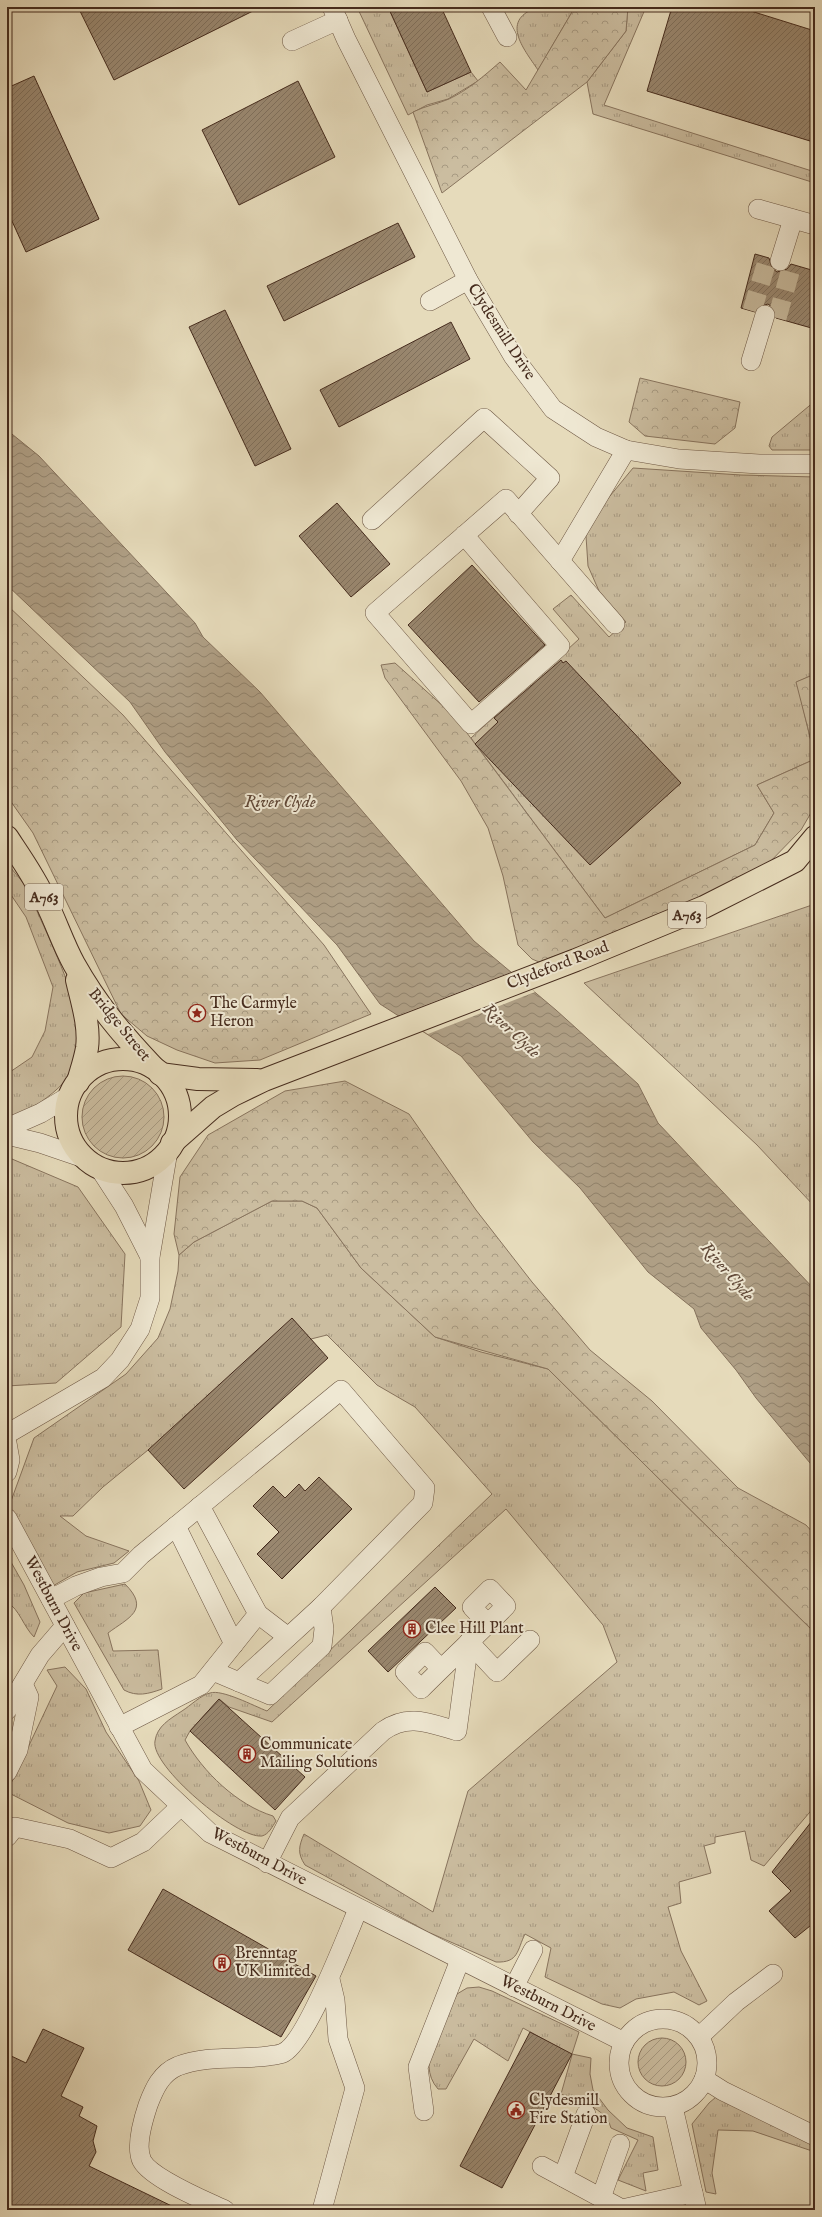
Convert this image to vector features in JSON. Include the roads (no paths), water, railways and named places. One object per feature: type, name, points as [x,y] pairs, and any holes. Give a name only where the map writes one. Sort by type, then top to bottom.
[{"type":"main road","name":"Bridge Street","points":[[7,837],[46,901],[72,962],[86,1016],[87,1034],[87,1048],[74,1088]]},
{"type":"main road","name":"Clydeford Road","points":[[170,1147],[214,1107],[232,1095],[264,1080],[546,971],[704,907],[795,861],[815,838]]},
{"type":"main road","name":"Bridge Street","points":[[72,962],[103,1011],[157,1071]]},
{"type":"main road","points":[[118,1059],[136,1061],[157,1071],[168,1081],[177,1097],[180,1116],[177,1135],[170,1147],[154,1164],[137,1172],[118,1174],[92,1164],[72,1143],[66,1125],[67,1106],[74,1088],[84,1074],[100,1064],[118,1059]]},
{"type":"main road","name":"Clydeford Road","points":[[157,1071],[198,1079],[264,1080]]},
{"type":"street","points":[[491,7],[507,37]]},
{"type":"street","points":[[292,41],[335,14]]},
{"type":"street","name":"Clydesmill Drive","points":[[335,14],[468,280],[513,356],[553,409],[596,437],[626,450],[679,459],[758,464],[815,464]]},
{"type":"street","points":[[758,208],[815,225]]},
{"type":"street","points":[[780,261],[793,219]]},
{"type":"street","points":[[430,301],[468,280]]},
{"type":"street","points":[[751,361],[765,315]]},
{"type":"street","points":[[372,520],[484,418],[550,478],[518,514]]},
{"type":"street","points":[[560,561],[626,450]]},
{"type":"street","points":[[464,535],[560,646],[471,724],[375,613],[464,535],[506,499],[615,624]]},
{"type":"street","points":[[7,1128],[41,1113],[74,1088]]},
{"type":"street","points":[[7,1135],[40,1143],[92,1164],[124,1206],[150,1257]]},
{"type":"street","points":[[7,1434],[103,1378],[120,1360],[140,1329],[150,1298],[150,1257],[170,1147]]},
{"type":"street","points":[[51,1599],[76,1586],[101,1577],[123,1573],[141,1555],[341,1390],[425,1488],[423,1503],[321,1606],[239,1682]]},
{"type":"street","points":[[7,1443],[10,1460],[7,1472]]},
{"type":"street","points":[[200,1506],[258,1614],[288,1637]]},
{"type":"street","name":"Westburn Drive","points":[[7,1518],[142,1770],[210,1833],[266,1863],[624,2042]]},
{"type":"street","points":[[176,1526],[234,1644]]},
{"type":"street","points":[[213,1671],[270,1695],[322,1646],[324,1629],[321,1606]]},
{"type":"street","points":[[119,1727],[201,1685],[258,1614]]},
{"type":"street","points":[[441,1670],[488,1624]]},
{"type":"street","points":[[7,1710],[40,1655],[65,1626]]},
{"type":"street","points":[[468,1642],[497,1672],[530,1640]]},
{"type":"street","points":[[266,1863],[290,1818],[383,1731],[392,1725],[412,1719],[457,1731],[468,1642]]},
{"type":"street","points":[[7,1772],[18,1750],[29,1697],[23,1684]]},
{"type":"street","points":[[7,1836],[15,1826],[70,1839],[111,1858],[143,1842],[181,1806]]},
{"type":"street","points":[[225,2210],[181,2190],[148,2169],[142,2161],[140,2151],[144,2118],[154,2089],[165,2074],[178,2066],[210,2059],[259,2057],[284,2053],[296,2042],[330,1979],[358,1909]]},
{"type":"street","points":[[514,1987],[533,1950]]},
{"type":"street","points":[[424,2111],[418,2067],[460,1960]]},
{"type":"street","points":[[698,2037],[736,2002],[773,1974]]},
{"type":"street","points":[[322,2210],[355,2088],[338,2039],[335,2000],[330,1979]]},
{"type":"street","points":[[660,2019],[674,2020],[688,2026],[698,2037],[705,2050],[707,2065],[704,2079],[697,2092],[686,2101],[673,2107],[658,2108],[644,2104],[633,2096],[624,2084],[619,2070],[619,2056],[624,2042],[633,2030],[646,2022],[660,2019]]},
{"type":"street","points":[[704,2079],[815,2136]]},
{"type":"street","points":[[542,2166],[622,2209],[695,2202],[673,2107]]},
{"type":"street","points":[[563,2178],[586,2114]]},
{"type":"street","points":[[601,2198],[620,2144]]},
{"type":"water","name":"River Clyde","points":[[7,430],[39,456],[195,623],[203,637],[260,692],[474,941],[556,1010],[638,1084],[658,1123],[815,1290],[815,1469],[756,1398],[736,1370],[701,1328],[694,1309],[648,1272],[580,1188],[533,1142],[461,1056],[380,1004],[337,945],[237,840],[165,752],[130,702],[7,585]]},
{"type":"tunnel","points":[[752,311],[768,258]]},
{"type":"tunnel","points":[[777,318],[792,265]]},
{"type":"place","name":"The Carmyle Heron","points":[[197,1013]]},
{"type":"place","name":"Clee Hill Plant","points":[[412,1629]]},
{"type":"place","name":"Communicate Mailing Solutions","points":[[247,1754]]},
{"type":"place","name":"Brenntag UK limited","points":[[222,1963]]},
{"type":"place","name":"Clydesmill Fire Station","points":[[516,2110]]}]
